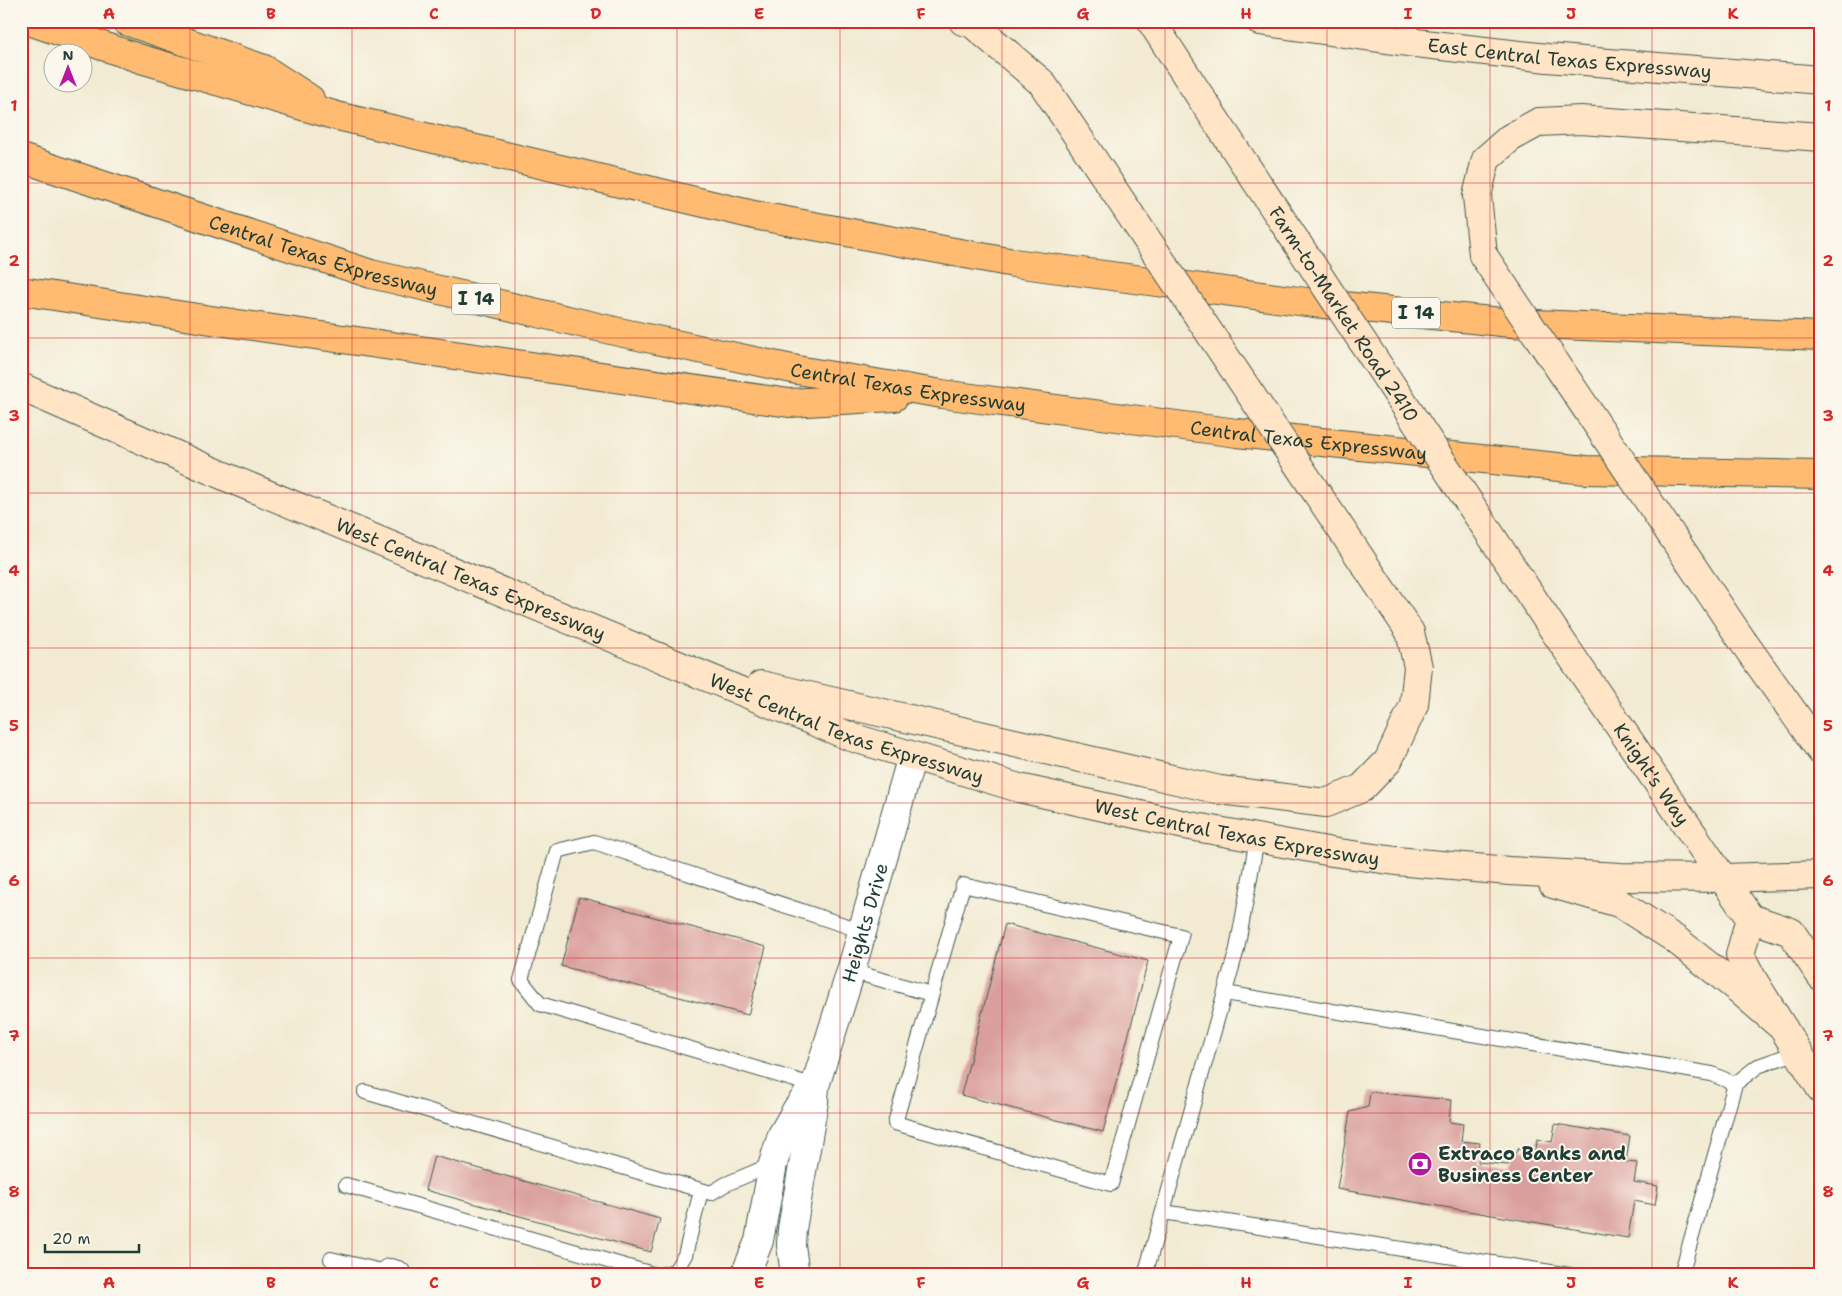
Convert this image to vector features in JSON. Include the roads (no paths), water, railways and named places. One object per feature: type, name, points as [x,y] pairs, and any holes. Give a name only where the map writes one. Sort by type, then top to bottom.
[{"type":"highway","name":"I 14","points":[[29,21],[141,59],[337,116],[754,215],[1014,263],[1314,303],[1510,323],[1821,336]]},
{"type":"highway","points":[[126,21],[264,69],[337,116]]},
{"type":"highway","name":"Central Texas Expressway","points":[[21,158],[372,274],[619,332],[797,370],[942,394],[1237,434],[1586,470],[1821,475]]},
{"type":"highway","points":[[21,291],[230,323],[789,403],[942,394]]},
{"type":"main road","points":[[693,671],[1220,790],[1326,803],[1362,788],[1388,761],[1414,705],[1418,667],[1410,632],[1042,84],[973,24],[963,21]]},
{"type":"main road","name":"Farm-to-Market Road 2410","points":[[1151,21],[1554,632]]},
{"type":"main road","name":"East Central Texas Expressway","points":[[1260,21],[1410,32],[1547,58],[1821,80]]},
{"type":"main road","points":[[1821,137],[1582,120],[1539,122],[1510,138],[1486,159],[1477,196],[1483,255],[1744,643],[1821,751]]},
{"type":"main road","name":"West Central Texas Expressway","points":[[21,386],[231,479],[851,736],[1019,788],[1257,839],[1396,861],[1509,871],[1622,877],[1723,878]]},
{"type":"main road","name":"Knight's Way","points":[[1554,632],[1750,918]]},
{"type":"main road","points":[[1509,871],[1619,903],[1675,939],[1783,1028]]},
{"type":"main road","points":[[1723,878],[1821,875]]},
{"type":"main road","points":[[1821,976],[1791,932],[1750,918],[1740,954],[1821,1088]]},
{"type":"street","name":"Heights Drive","points":[[815,1086],[851,971],[912,756]]},
{"type":"street","points":[[745,1275],[759,1241],[773,1164],[782,1135],[797,1110],[815,1086]]},
{"type":"street","points":[[795,1275],[791,1245],[792,1229],[814,1102],[815,1086]]},
{"type":"lane","points":[[1145,1275],[1237,949],[1257,839]]},
{"type":"lane","points":[[815,1086],[540,1004],[520,980],[557,851],[594,842],[862,931]]},
{"type":"lane","points":[[963,885],[1181,936],[1111,1184],[894,1122],[931,994],[963,885]]},
{"type":"lane","points":[[851,971],[931,994]]},
{"type":"lane","points":[[1225,993],[1712,1074],[1735,1084]]},
{"type":"lane","points":[[1681,1275],[1735,1084],[1758,1066],[1798,1052]]},
{"type":"lane","points":[[365,1092],[706,1192],[773,1164]]},
{"type":"lane","points":[[346,1185],[656,1275]]},
{"type":"lane","points":[[660,1275],[674,1271],[685,1255],[706,1192]]},
{"type":"lane","points":[[1163,1212],[1570,1275]]},
{"type":"lane","points":[[332,1259],[394,1274]]},
{"type":"place","name":"Extraco Banks and Business Center","points":[[1420,1164]]}]
